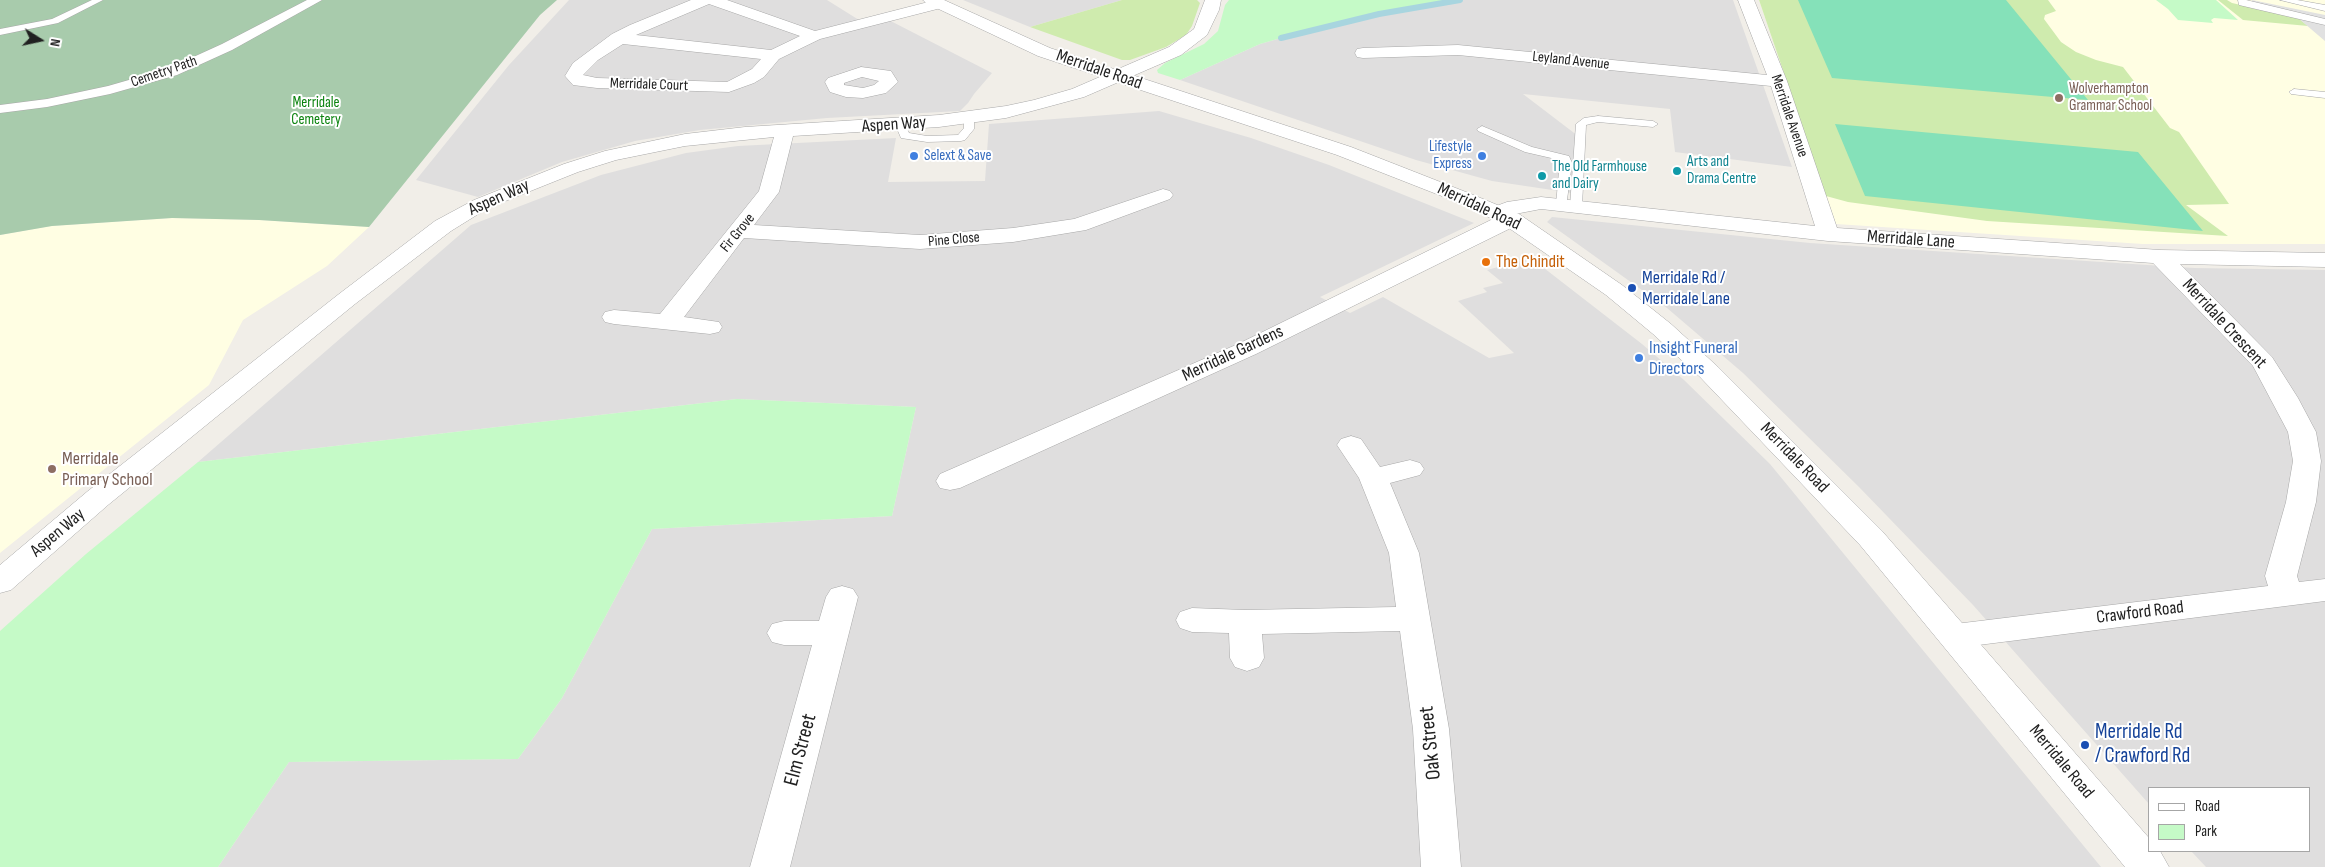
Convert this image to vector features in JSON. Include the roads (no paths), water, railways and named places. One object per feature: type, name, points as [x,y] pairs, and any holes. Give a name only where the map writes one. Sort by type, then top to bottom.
[{"type":"street","name":"Cemetry Path","points":[[0,110],[110,90],[172,72],[227,47],[316,0]]},
{"type":"street","name":"Merridale Court","points":[[705,0],[656,18],[618,38],[585,62],[574,76],[579,81],[597,83],[729,86],[758,73],[773,55],[814,36],[935,2]]},
{"type":"street","points":[[712,0],[814,36]]},
{"type":"street","name":"Aspen Way","points":[[0,582],[98,498],[443,226],[481,204],[571,168],[612,156],[685,140],[969,118],[1039,104],[1078,93],[1175,50],[1194,39],[1206,24],[1213,0]]},
{"type":"street","name":"Merridale Avenue","points":[[1746,0],[1778,81],[1828,234]]},
{"type":"street","name":"Merridale Road","points":[[935,2],[1044,52],[1344,151],[1505,216],[1614,290],[1662,329],[1709,372],[1870,538],[2149,867]]},
{"type":"street","points":[[618,38],[773,55]]},
{"type":"street","name":"Leyland Avenue","points":[[1363,53],[1458,50],[1778,81]]},
{"type":"street","points":[[853,93],[858,127]]},
{"type":"street","name":"Fir Grove","points":[[667,322],[769,192],[785,131]]},
{"type":"street","name":"Pine Close","points":[[739,231],[920,242],[1013,235],[1078,225],[1163,195]]},
{"type":"street","name":"Merridale Lane","points":[[1505,216],[1527,204],[1569,205],[1828,234],[2160,257],[2325,260]]},
{"type":"street","name":"Merridale Gardens","points":[[950,481],[1247,348],[1505,216]]},
{"type":"street","name":"Merridale Crescent","points":[[2160,257],[2263,362],[2286,398],[2302,432],[2308,461],[2300,502],[2281,576],[2287,595]]},
{"type":"street","points":[[614,317],[710,326]]},
{"type":"street","name":"Oak Street","points":[[1352,445],[1373,478],[1404,553],[1431,729],[1441,867]]},
{"type":"street","points":[[1373,478],[1410,469]]},
{"type":"street","name":"Crawford Road","points":[[1955,636],[2325,590]]},
{"type":"street","name":"Elm Street","points":[[770,867],[842,597]]},
{"type":"street","points":[[1192,620],[1245,622],[1415,619]]},
{"type":"street","points":[[1245,622],[1246,658]]},
{"type":"street","points":[[784,633],[833,633]]},
{"type":"lane","points":[[0,32],[55,21],[99,0]]},
{"type":"lane","points":[[2242,0],[2242,3],[2325,22]]},
{"type":"lane","points":[[2284,0],[2325,8]]},
{"type":"lane","points":[[2294,92],[2325,95]]},
{"type":"lane","points":[[1569,205],[1581,124],[1588,120],[1598,119],[1653,124]]},
{"type":"lane","points":[[1482,129],[1529,150],[1564,158],[1567,163],[1569,205]]},
{"type":"waterway","points":[[1281,38],[1379,14],[1460,0]]},
{"type":"place","name":"Wolverhampton Grammar School","points":[[2059,98]]},
{"type":"place","name":"Selext & Save","points":[[914,156]]},
{"type":"place","name":"Lifestyle Express","points":[[1482,156]]},
{"type":"place","name":"Arts and Drama Centre","points":[[1677,171]]},
{"type":"place","name":"The Old Farmhouse and Dairy","points":[[1542,176]]},
{"type":"place","name":"The Chindit","points":[[1486,262]]},
{"type":"place","name":"Merridale Rd / Merridale Lane","points":[[1632,288]]},
{"type":"place","name":"Insight Funeral Directors","points":[[1639,358]]},
{"type":"place","name":"Merridale Primary School","points":[[52,469]]},
{"type":"place","name":"Merridale Rd / Crawford Rd","points":[[2085,745]]},
{"type":"park label","name":"Merridale Cemetery","points":[[316,112]]}]
